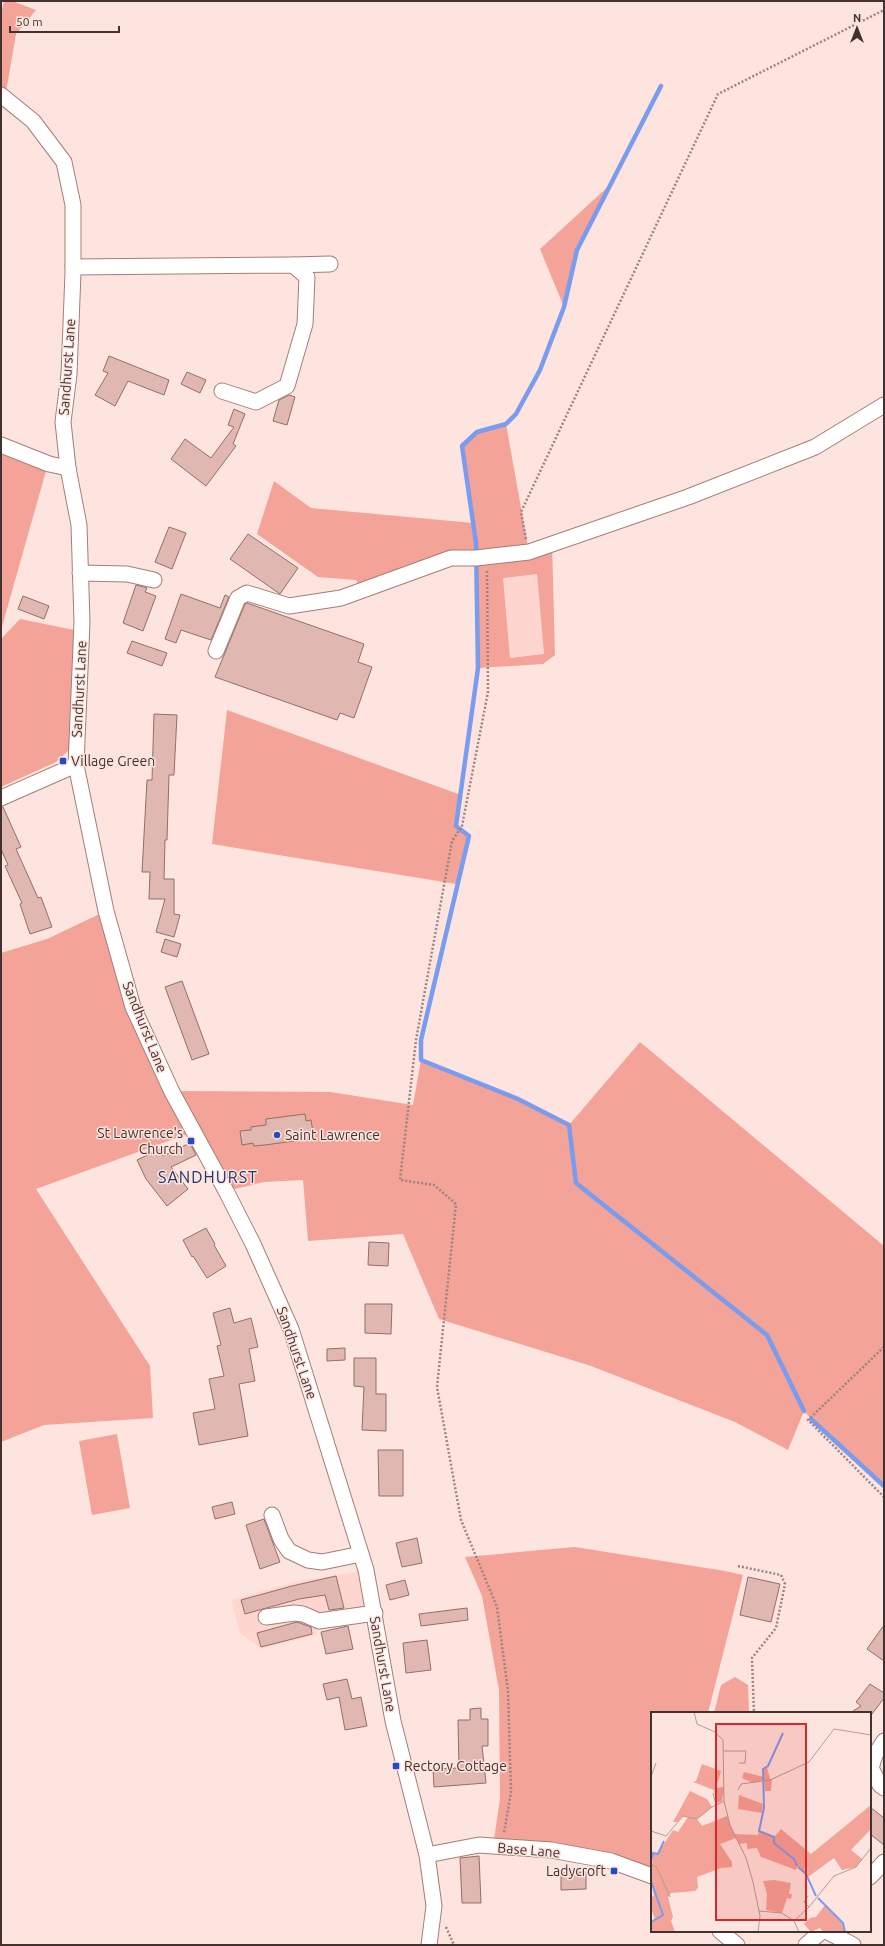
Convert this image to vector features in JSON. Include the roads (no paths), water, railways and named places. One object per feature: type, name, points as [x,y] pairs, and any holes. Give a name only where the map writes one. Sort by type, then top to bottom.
[{"type":"street","name":"Sandhurst Lane","points":[[1,95],[33,121],[64,162],[73,205],[73,267],[69,374],[63,422],[68,468],[78,526],[82,622],[76,765],[106,911],[133,1007],[172,1092],[253,1244],[291,1329],[361,1554],[375,1613],[393,1721],[427,1855],[434,1906],[429,1945]]},
{"type":"street","points":[[73,267],[330,264]]},
{"type":"street","points":[[222,390],[256,402],[287,386],[305,324],[307,277],[293,265]]},
{"type":"street","points":[[216,651],[238,598],[247,594],[289,606],[297,605],[341,598],[451,558],[487,557],[529,552],[688,497],[815,447],[884,405]]},
{"type":"street","points":[[1,444],[49,464],[68,468]]},
{"type":"street","points":[[80,573],[127,574],[154,580]]},
{"type":"street","points":[[1,798],[76,765]]},
{"type":"street","points":[[272,1515],[281,1539],[289,1551],[308,1560],[322,1562],[361,1554]]},
{"type":"street","points":[[266,1617],[294,1613],[303,1614],[319,1621],[375,1613]]},
{"type":"street","points":[[871,1765],[875,1755],[884,1741]]},
{"type":"street","points":[[871,1770],[880,1785],[884,1788]]},
{"type":"street","name":"Base Lane","points":[[427,1855],[479,1845],[551,1850],[611,1861],[651,1876]]},
{"type":"street","points":[[871,1876],[884,1862]]},
{"type":"street","points":[[721,1932],[737,1945]]},
{"type":"street","points":[[806,1945],[821,1932]]},
{"type":"street","points":[[828,1932],[853,1945]]},
{"type":"waterway","points":[[661,86],[577,250],[564,307],[540,370],[516,414],[506,424],[477,432],[462,446],[476,543],[478,668],[456,826],[469,836],[421,1040],[421,1060],[518,1099],[569,1125],[576,1183],[767,1335],[804,1411]]},
{"type":"waterway","points":[[811,1419],[884,1486]]},
{"type":"place","name":"Village Green","points":[[63,761]]},
{"type":"place","name":"Saint Lawrence","points":[[277,1135]]},
{"type":"place","name":"St Lawrence's Church","points":[[191,1141]]},
{"type":"place","name":"Rectory Cottage","points":[[396,1766]]},
{"type":"place","name":"Ladycroft","points":[[614,1871]]},
{"type":"district","name":"SANDHURST","points":[[208,1177]]}]
